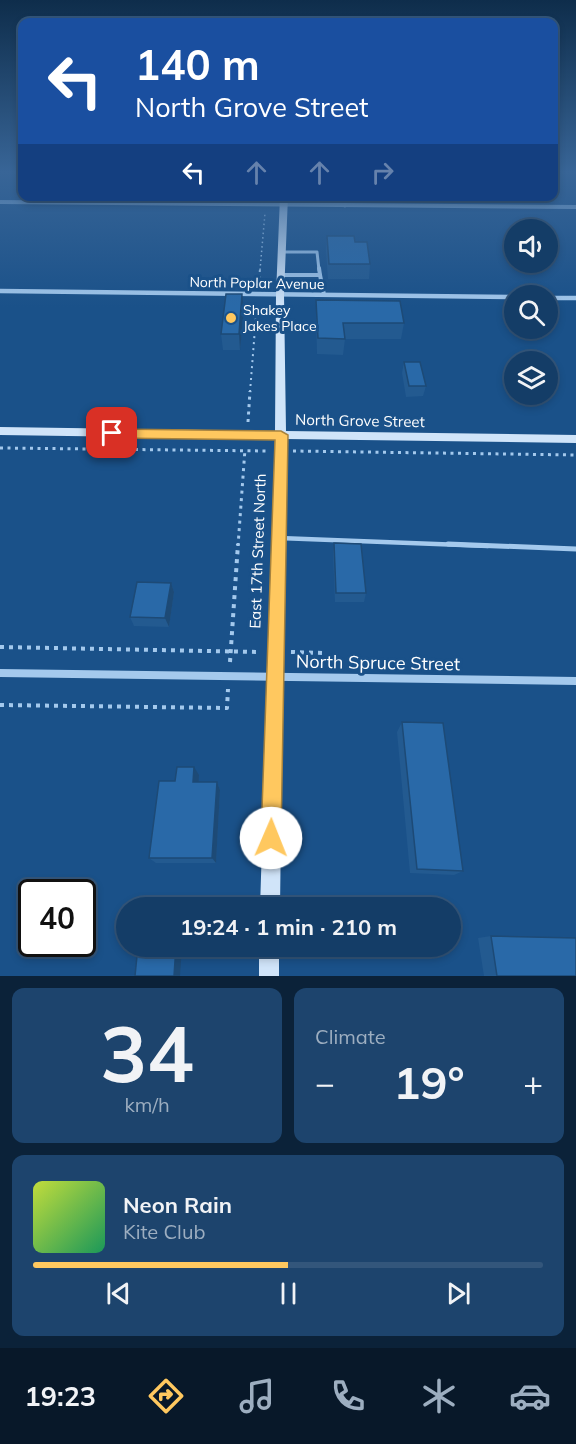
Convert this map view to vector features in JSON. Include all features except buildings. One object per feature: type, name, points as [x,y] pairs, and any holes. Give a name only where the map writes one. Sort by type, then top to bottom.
[{"type":"street","name":"East 17th Street North","points":[[270,897],[281,435],[280,295],[283,217]]},
{"type":"street","name":"North Poplar Avenue","points":[[0,291],[504,297]]},
{"type":"street","points":[[558,298],[576,298]]},
{"type":"street","name":"North Grove Street","points":[[0,431],[576,439]]},
{"type":"street","name":"North Spruce Street","points":[[0,673],[576,681]]},
{"type":"street","points":[[269,957],[269,976]]},
{"type":"lane","points":[[282,252],[317,252],[324,296]]},
{"type":"lane","points":[[281,275],[320,275]]},
{"type":"lane","points":[[278,538],[576,549]]},
{"type":"path","points":[[0,647],[325,653]]},
{"type":"path","points":[[0,705],[227,708],[230,651]]},
{"type":"place","name":"Shakey Jakes Place","points":[[231,318]]},
{"type":"route","points":[[112,433],[281,435],[271,838]]}]
